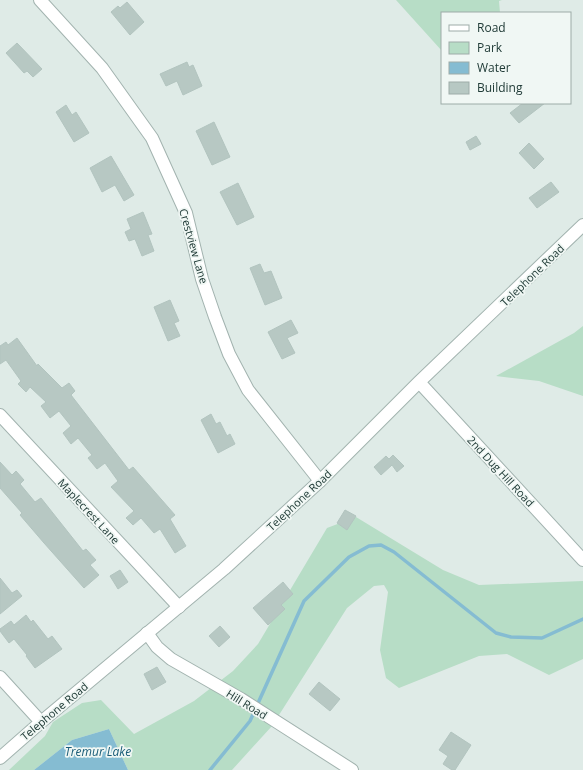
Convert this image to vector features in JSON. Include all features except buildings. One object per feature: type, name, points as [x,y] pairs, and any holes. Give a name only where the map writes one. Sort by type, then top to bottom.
[{"type":"street","name":"Crestview Lane","points":[[40,0],[102,68],[152,138],[186,213],[202,279],[229,354],[248,390],[320,481]]},
{"type":"street","name":"Telephone Road","points":[[0,758],[40,722],[224,569],[320,481],[419,382],[583,225]]},
{"type":"street","name":"2nd Dug Hill Road","points":[[419,382],[583,560]]},
{"type":"street","name":"Maplecrest Lane","points":[[0,414],[179,607]]},
{"type":"street","name":"Hill Road","points":[[147,633],[157,647],[171,659],[241,699],[352,770]]},
{"type":"street","points":[[0,677],[40,722]]},
{"type":"green space","points":[[396,0],[502,0],[499,1],[500,12],[441,12],[441,50]]},
{"type":"green space","points":[[583,326],[583,396],[539,381],[496,376],[574,333]]},
{"type":"green space","points":[[356,517],[443,570],[479,585],[583,581],[583,659],[549,675],[507,654],[479,656],[399,688],[386,678],[380,650],[388,592],[384,585],[374,586],[347,608],[272,726],[232,770],[128,770],[109,729],[72,740],[34,770],[9,770],[45,736],[53,722],[82,703],[101,700],[134,734],[194,701],[233,671],[258,644],[327,528]]},
{"type":"water","name":"Tremur Lake","points":[[109,729],[128,770],[34,770],[72,740]]},
{"type":"waterway","points":[[210,770],[250,721],[304,601],[349,557],[369,546],[381,545],[394,552],[496,633],[511,637],[542,638],[583,619]]}]
